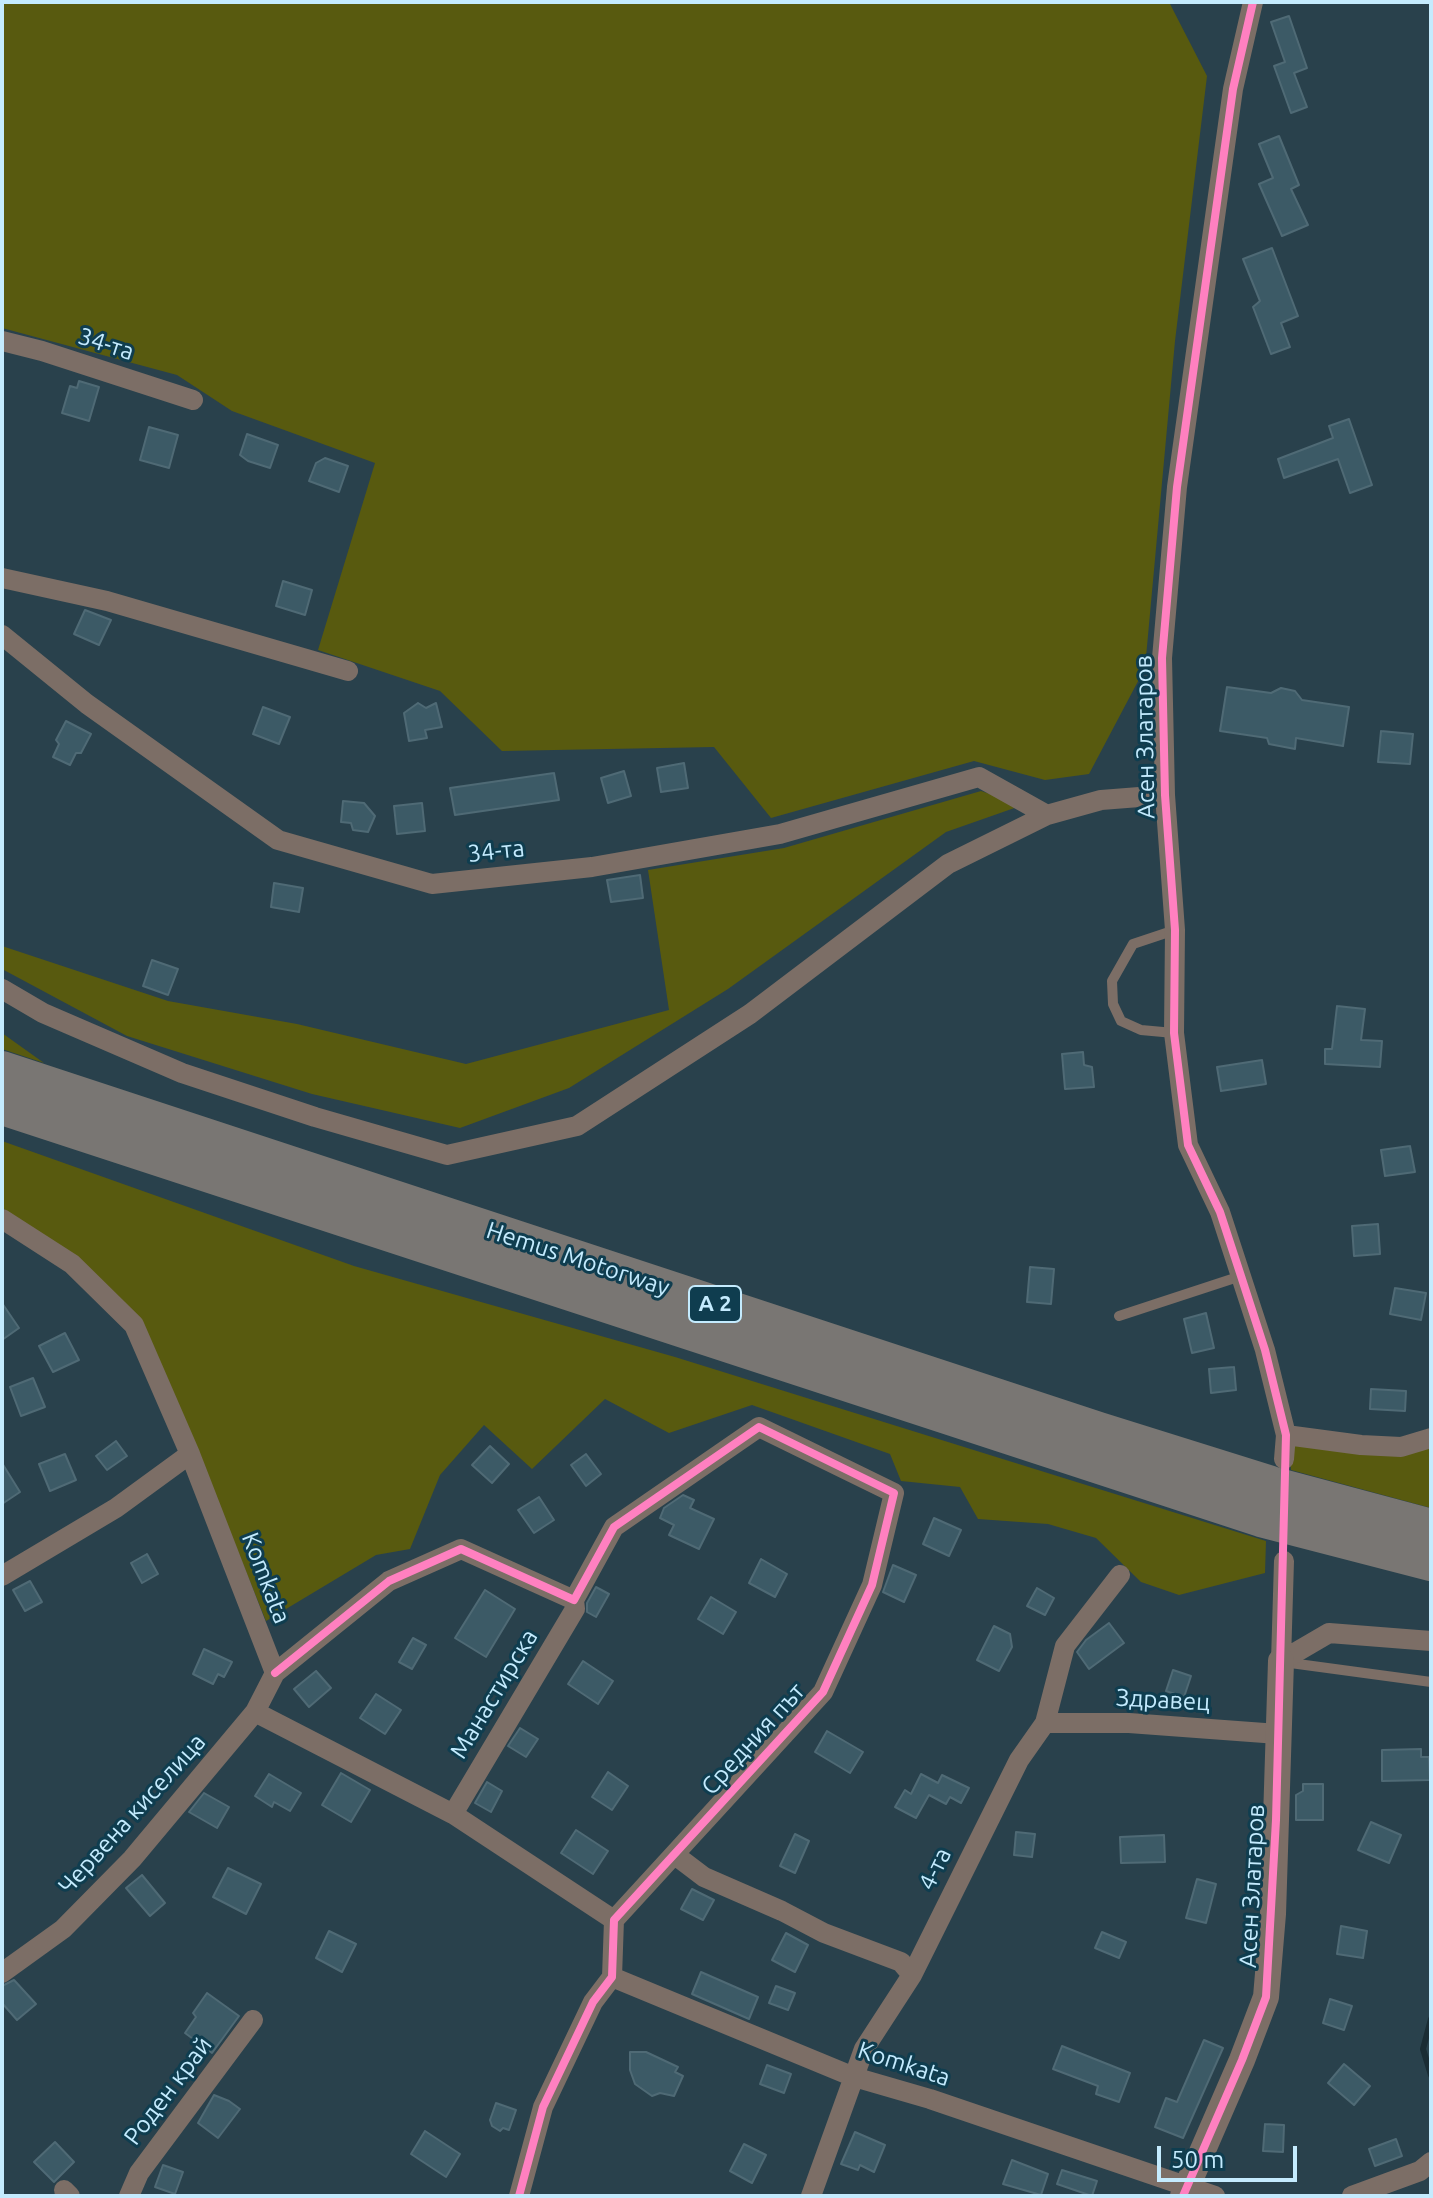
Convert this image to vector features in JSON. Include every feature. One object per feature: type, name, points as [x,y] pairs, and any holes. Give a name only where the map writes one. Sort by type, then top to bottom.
[{"type":"highway","name":"Hemus Motorway","points":[[2,1070],[1113,1435],[1271,1485],[1431,1528]]},
{"type":"highway","name":"Hemus Motorway","points":[[2,1106],[1261,1518],[1431,1562]]},
{"type":"street","name":"Асен Златаров","points":[[1253,2],[1233,89],[1177,487],[1162,658],[1165,795],[1175,930],[1174,1033],[1188,1145],[1220,1212],[1265,1350],[1286,1435],[1284,1459]]},
{"type":"street","name":"34-та","points":[[2,341],[193,400]]},
{"type":"street","points":[[2,578],[107,601],[348,671]]},
{"type":"street","name":"34-та","points":[[2,635],[87,704],[278,840],[432,884],[592,867],[780,834],[979,777],[1047,815]]},
{"type":"street","points":[[2,989],[43,1013],[182,1073],[315,1117],[447,1155],[577,1126],[750,1014],[948,864],[1047,815],[1101,800],[1165,795]]},
{"type":"street","name":"Komkata","points":[[2,1219],[72,1264],[134,1325],[190,1454],[275,1673]]},
{"type":"street","name":"Средния път","points":[[574,1600],[614,1527],[759,1427],[894,1493],[872,1585],[823,1692],[614,1920]]},
{"type":"street","points":[[1286,1435],[1401,1447],[1431,1438]]},
{"type":"street","points":[[2,1576],[116,1508],[190,1454]]},
{"type":"street","points":[[519,2196],[543,2107],[593,2002],[612,1977],[614,1920],[453,1814],[255,1712],[275,1673],[389,1581],[461,1549],[574,1600]]},
{"type":"street","name":"Асен Златаров","points":[[1185,2191],[1266,1997],[1273,1898],[1284,1561]]},
{"type":"street","name":"4-та","points":[[811,2196],[864,2049],[912,1975],[1019,1760],[1045,1723],[1065,1646],[1120,1575]]},
{"type":"street","name":"Манастирска","points":[[453,1814],[575,1609],[574,1600]]},
{"type":"street","points":[[1281,1661],[1329,1633],[1431,1641]]},
{"type":"street","name":"Червена киселица","points":[[2,1973],[63,1929],[132,1859],[255,1712]]},
{"type":"street","name":"Здравец","points":[[1045,1723],[1129,1723],[1278,1734]]},
{"type":"street","points":[[675,1855],[704,1877],[824,1933],[901,1962],[912,1975]]},
{"type":"street","name":"Komkata","points":[[612,1977],[854,2077],[930,2099],[1185,2191],[1215,2196]]},
{"type":"street","name":"Роден край","points":[[129,2196],[139,2173],[253,2020]]},
{"type":"street","points":[[1352,2196],[1420,2171],[1431,2162]]},
{"type":"lane","points":[[1174,1033],[1141,1030],[1121,1021],[1113,1004],[1112,981],[1133,944],[1175,930]]},
{"type":"lane","points":[[1119,1316],[1241,1276]]},
{"type":"lane","points":[[1281,1661],[1431,1682]]},
{"type":"shaded area","points":[[2,2],[1169,2],[1207,76],[1175,341],[1145,668],[1089,774],[1045,780],[974,761],[771,818],[714,747],[502,751],[440,691],[318,650],[375,463],[232,411],[177,375],[2,328]]},
{"type":"shaded area","points":[[981,791],[1023,805],[946,832],[728,989],[569,1088],[460,1128],[312,1094],[127,1036],[2,969],[2,946],[168,1001],[297,1024],[466,1064],[669,1010],[648,870],[784,848]]},
{"type":"shaded area","points":[[2,1033],[44,1063],[2,1049]]},
{"type":"shaded area","points":[[2,1141],[354,1266],[675,1357],[1266,1541],[1265,1573],[1179,1595],[1141,1582],[1096,1538],[1048,1524],[978,1519],[960,1487],[901,1481],[890,1454],[752,1405],[669,1433],[605,1399],[532,1469],[484,1425],[440,1475],[410,1549],[376,1555],[266,1621],[192,1438],[120,1313],[2,1207]]},
{"type":"shaded area","points":[[1431,1439],[1431,1508],[1291,1470],[1288,1440]]},
{"type":"building","points":[[1289,16],[1307,68],[1294,73],[1307,107],[1291,113],[1274,66],[1285,62],[1271,22]]},
{"type":"building","points":[[1279,136],[1299,185],[1291,189],[1308,225],[1282,236],[1259,184],[1273,178],[1259,144]]},
{"type":"building","points":[[1272,248],[1298,316],[1281,323],[1290,347],[1271,354],[1253,307],[1260,301],[1243,259]]},
{"type":"building","points":[[79,381],[99,387],[89,421],[62,413],[70,386],[77,388]]},
{"type":"building","points":[[1349,419],[1372,485],[1350,493],[1338,459],[1284,478],[1278,459],[1333,438],[1329,426]]},
{"type":"building","points":[[149,427],[178,435],[169,468],[140,460]]},
{"type":"building","points":[[247,434],[278,445],[270,468],[240,455]]},
{"type":"building","points":[[325,458],[348,466],[339,492],[309,481],[316,463]]},
{"type":"building","points":[[283,581],[312,590],[305,615],[276,606]]},
{"type":"building","points":[[85,610],[111,620],[99,645],[74,634]]},
{"type":"building","points":[[1227,687],[1271,693],[1281,688],[1295,691],[1302,700],[1349,707],[1343,746],[1296,738],[1295,749],[1269,744],[1267,738],[1220,731]]},
{"type":"building","points":[[418,703],[426,708],[436,703],[442,727],[425,730],[427,738],[409,741],[404,713]]},
{"type":"building","points":[[263,707],[290,717],[279,744],[253,734]]},
{"type":"building","points":[[66,721],[91,734],[70,765],[53,757],[59,744],[56,740]]},
{"type":"building","points":[[1381,731],[1413,734],[1410,764],[1378,762]]},
{"type":"building","points":[[684,763],[688,788],[661,792],[657,768]]},
{"type":"building","points":[[624,771],[631,796],[608,803],[601,778]]},
{"type":"building","points":[[554,773],[559,800],[455,815],[450,788]]},
{"type":"building","points":[[343,801],[364,803],[375,816],[368,832],[353,830],[351,823],[341,822]]},
{"type":"building","points":[[422,803],[425,831],[397,834],[394,806]]},
{"type":"building","points":[[640,875],[643,898],[611,902],[607,880]]},
{"type":"building","points":[[274,883],[303,888],[299,912],[271,907]]},
{"type":"building","points":[[152,960],[178,969],[168,995],[143,986]]},
{"type":"building","points":[[1337,1006],[1365,1009],[1361,1040],[1382,1041],[1380,1067],[1325,1064],[1325,1049],[1332,1049]]},
{"type":"building","points":[[1083,1052],[1084,1065],[1092,1067],[1094,1087],[1065,1089],[1062,1054]]},
{"type":"building","points":[[1262,1060],[1266,1084],[1221,1091],[1217,1067]]},
{"type":"building","points":[[1410,1146],[1415,1172],[1385,1176],[1381,1150]]},
{"type":"building","points":[[1378,1224],[1380,1254],[1354,1256],[1352,1226]]},
{"type":"building","points":[[1030,1267],[1054,1269],[1051,1304],[1027,1302]]},
{"type":"building","points":[[1395,1288],[1426,1293],[1421,1320],[1390,1314]]},
{"type":"building","points":[[2,1303],[19,1328],[2,1340]]},
{"type":"building","points":[[1206,1313],[1214,1348],[1192,1353],[1184,1319]]},
{"type":"building","points":[[65,1333],[79,1360],[53,1372],[39,1346]]},
{"type":"building","points":[[1234,1367],[1236,1390],[1211,1393],[1209,1369]]},
{"type":"building","points":[[33,1378],[45,1407],[21,1416],[10,1387]]},
{"type":"building","points":[[1371,1389],[1406,1391],[1405,1411],[1370,1409]]},
{"type":"building","points":[[116,1441],[127,1456],[107,1470],[96,1456]]},
{"type":"building","points":[[490,1446],[509,1464],[492,1483],[472,1465]]},
{"type":"building","points":[[65,1454],[76,1480],[50,1491],[39,1464]]},
{"type":"building","points":[[586,1454],[601,1474],[586,1486],[571,1465]]},
{"type":"building","points":[[2,1463],[20,1492],[2,1504]]},
{"type":"building","points":[[683,1495],[694,1500],[690,1508],[714,1519],[699,1549],[669,1535],[674,1525],[660,1518],[664,1508]]},
{"type":"building","points":[[539,1497],[554,1520],[534,1533],[518,1510]]},
{"type":"building","points":[[934,1518],[961,1530],[949,1556],[923,1544]]},
{"type":"building","points":[[147,1554],[158,1574],[142,1583],[131,1563]]},
{"type":"building","points":[[761,1559],[787,1574],[775,1597],[749,1583]]},
{"type":"building","points":[[893,1565],[916,1575],[904,1602],[883,1592]]},
{"type":"building","points":[[30,1581],[42,1602],[25,1611],[13,1590]]},
{"type":"building","points":[[596,1587],[609,1594],[596,1617],[587,1612],[587,1603]]},
{"type":"building","points":[[1037,1588],[1054,1598],[1045,1615],[1027,1606]]},
{"type":"building","points":[[485,1590],[515,1609],[486,1657],[455,1638]]},
{"type":"building","points":[[711,1597],[736,1612],[723,1634],[698,1619]]},
{"type":"building","points":[[1109,1623],[1124,1643],[1089,1669],[1077,1652],[1086,1640]]},
{"type":"building","points":[[994,1626],[1010,1634],[1012,1647],[999,1671],[977,1660]]},
{"type":"building","points":[[413,1638],[426,1645],[412,1669],[399,1662]]},
{"type":"building","points":[[204,1649],[232,1662],[224,1677],[218,1674],[213,1684],[193,1674]]},
{"type":"building","points":[[583,1661],[613,1681],[598,1704],[568,1684]]},
{"type":"building","points":[[1173,1670],[1191,1676],[1184,1697],[1166,1691]]},
{"type":"building","points":[[316,1671],[331,1688],[309,1707],[294,1689]]},
{"type":"building","points":[[376,1694],[401,1710],[385,1734],[360,1718]]},
{"type":"building","points":[[520,1728],[538,1739],[526,1757],[508,1746]]},
{"type":"building","points":[[827,1731],[863,1752],[850,1773],[815,1752]]},
{"type":"building","points":[[1421,1749],[1421,1757],[1429,1757],[1430,1780],[1382,1781],[1382,1750]]},
{"type":"building","points":[[608,1772],[628,1786],[612,1810],[592,1797]]},
{"type":"building","points":[[341,1773],[370,1790],[351,1822],[322,1805]]},
{"type":"building","points":[[269,1774],[301,1793],[290,1811],[274,1802],[272,1807],[255,1796]]},
{"type":"building","points":[[921,1774],[938,1783],[942,1775],[969,1788],[961,1803],[950,1797],[946,1804],[929,1795],[916,1818],[895,1807],[905,1790],[911,1794]]},
{"type":"building","points":[[487,1782],[502,1791],[491,1812],[475,1803]]},
{"type":"building","points":[[1303,1784],[1323,1784],[1323,1820],[1296,1820],[1296,1795],[1303,1791]]},
{"type":"building","points":[[204,1793],[229,1807],[217,1828],[189,1812]]},
{"type":"building","points":[[1371,1822],[1401,1835],[1389,1863],[1358,1850]]},
{"type":"building","points":[[576,1830],[608,1851],[593,1874],[561,1853]]},
{"type":"building","points":[[1016,1832],[1035,1834],[1032,1857],[1014,1855]]},
{"type":"building","points":[[795,1834],[809,1841],[795,1873],[780,1866]]},
{"type":"building","points":[[1164,1835],[1165,1862],[1121,1863],[1120,1837]]},
{"type":"building","points":[[228,1868],[261,1884],[246,1914],[213,1897]]},
{"type":"building","points":[[142,1875],[165,1903],[150,1916],[126,1888]]},
{"type":"building","points":[[1197,1879],[1216,1884],[1206,1923],[1186,1918]]},
{"type":"building","points":[[692,1889],[714,1900],[703,1920],[681,1909]]},
{"type":"building","points":[[1341,1926],[1367,1931],[1363,1958],[1337,1954]]},
{"type":"building","points":[[329,1931],[356,1944],[342,1972],[316,1958]]},
{"type":"building","points":[[1102,1932],[1126,1942],[1119,1958],[1095,1948]]},
{"type":"building","points":[[786,1933],[808,1945],[795,1972],[772,1960]]},
{"type":"building","points":[[701,1972],[758,1997],[749,2019],[692,1994]]},
{"type":"building","points":[[14,1980],[36,2004],[17,2020],[2,2003],[2,1986]]},
{"type":"building","points":[[776,1986],[795,1993],[788,2010],[769,2003]]},
{"type":"building","points":[[207,1993],[239,2016],[212,2053],[185,2033],[196,2017],[193,2013]]},
{"type":"building","points":[[1330,1999],[1352,2006],[1344,2030],[1323,2023]]},
{"type":"building","points":[[1204,2040],[1223,2048],[1183,2138],[1155,2127],[1166,2098],[1177,2102]]},
{"type":"building","points":[[1062,2046],[1130,2073],[1119,2102],[1096,2094],[1098,2086],[1053,2069]]},
{"type":"building","points":[[630,2052],[646,2052],[678,2067],[675,2072],[683,2076],[674,2096],[660,2093],[652,2096],[635,2084],[630,2070]]},
{"type":"building","points":[[1344,2064],[1370,2086],[1354,2105],[1328,2083]]},
{"type":"building","points":[[767,2065],[791,2074],[784,2093],[760,2084]]},
{"type":"building","points":[[214,2095],[240,2109],[218,2138],[198,2123]]},
{"type":"building","points":[[496,2103],[516,2110],[509,2130],[503,2128],[500,2131],[492,2126],[490,2120]]},
{"type":"building","points":[[1265,2124],[1284,2125],[1283,2152],[1263,2151]]},
{"type":"building","points":[[425,2131],[460,2154],[446,2177],[411,2154]]},
{"type":"building","points":[[855,2132],[885,2145],[874,2172],[860,2165],[858,2170],[841,2164]]},
{"type":"building","points":[[1396,2139],[1402,2156],[1375,2166],[1369,2149]]},
{"type":"building","points":[[55,2142],[74,2162],[54,2182],[34,2162]]},
{"type":"building","points":[[744,2144],[766,2155],[752,2183],[730,2171]]},
{"type":"building","points":[[1012,2160],[1048,2174],[1041,2195],[1003,2184]]},
{"type":"building","points":[[163,2165],[183,2172],[175,2194],[155,2187]]},
{"type":"building","points":[[1062,2170],[1097,2181],[1092,2196],[1057,2184]]},
{"type":"waterway","points":[[1431,2019],[1423,2049],[1431,2075]]},
{"type":"cycle path","points":[[1183,2196],[1266,1997],[1276,1820],[1286,1435],[1265,1350],[1220,1212],[1188,1145],[1174,1033],[1175,930],[1165,795],[1162,658],[1177,487],[1233,89],[1253,2]]},
{"type":"cycle path","points":[[275,1673],[389,1581],[461,1549],[574,1600],[614,1527],[759,1427],[894,1493],[872,1585],[823,1692],[614,1920],[612,1977],[593,2002],[543,2107],[519,2196]]}]
